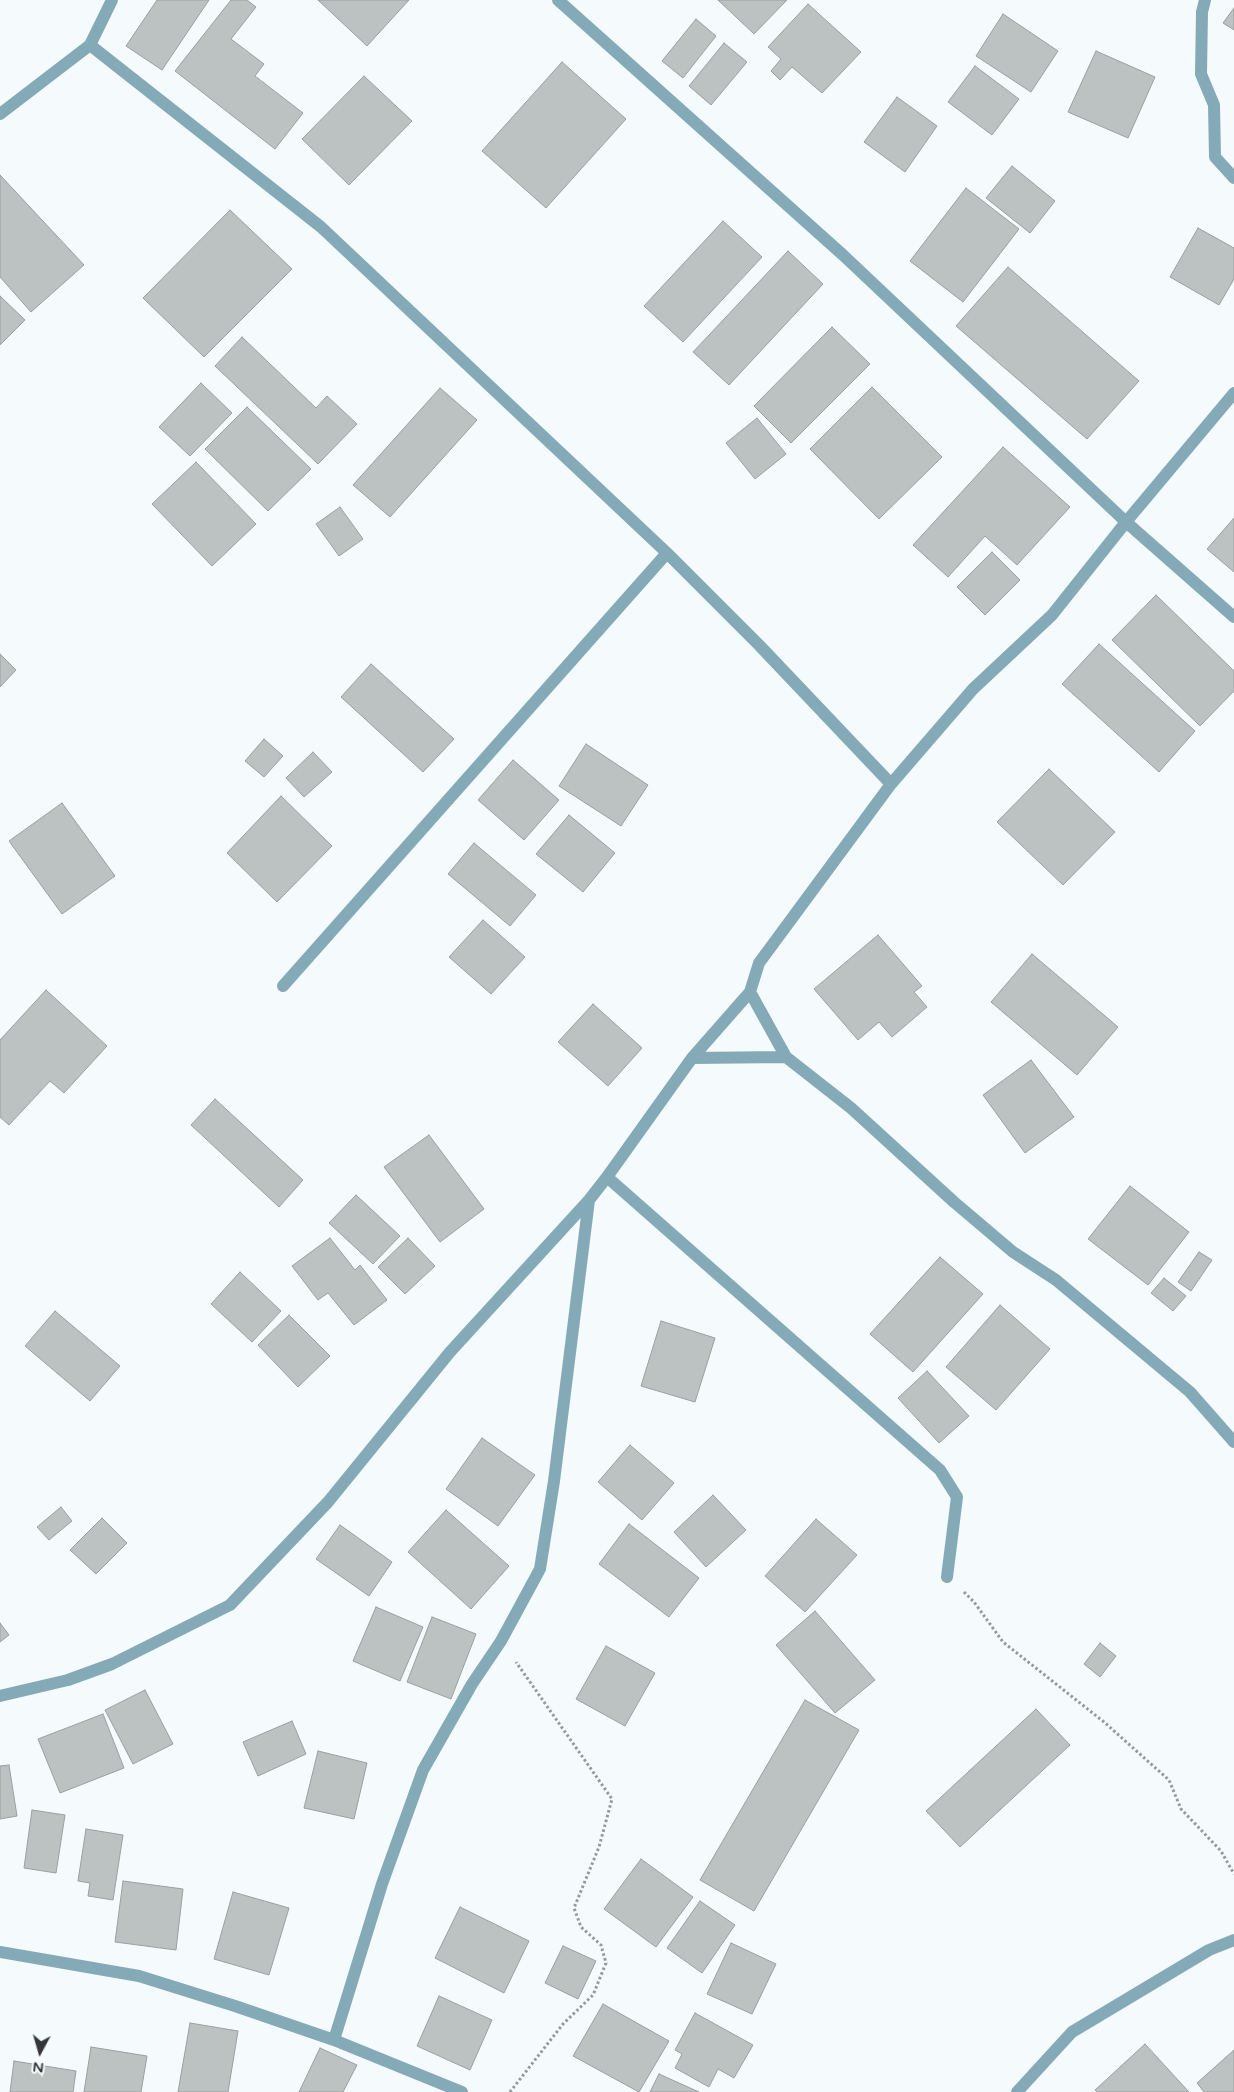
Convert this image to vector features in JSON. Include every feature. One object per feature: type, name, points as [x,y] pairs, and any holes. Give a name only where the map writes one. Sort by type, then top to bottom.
[{"type":"street","points":[[0,114],[90,45],[112,0]]},
{"type":"street","points":[[558,0],[842,255],[1126,522],[1234,617]]},
{"type":"street","points":[[1205,0],[1202,12],[1201,74],[1214,105],[1215,157],[1234,178]]},
{"type":"street","points":[[90,45],[321,227],[667,553],[759,645],[891,784]]},
{"type":"street","points":[[0,1696],[68,1680],[112,1664],[230,1606],[328,1502],[450,1352],[588,1200],[607,1177],[692,1058],[750,992],[759,963],[891,784],[973,689],[1052,615],[1126,522],[1234,394]]},
{"type":"street","points":[[283,986],[667,553]]},
{"type":"street","points":[[750,992],[786,1057],[851,1108],[954,1202],[1013,1252],[1056,1280],[1190,1392],[1234,1442]]},
{"type":"street","points":[[692,1058],[786,1057]]},
{"type":"street","points":[[607,1177],[940,1470],[957,1497],[947,1577]]},
{"type":"street","points":[[334,2040],[382,1884],[423,1770],[472,1684],[501,1641],[540,1569],[555,1471],[588,1200]]},
{"type":"street","points":[[1017,2092],[1072,2032],[1210,1950],[1234,1940]]},
{"type":"street","points":[[0,1952],[139,1976],[334,2040],[462,2092]]},
{"type":"path","points":[[947,1577],[974,1602],[1003,1642],[1104,1722],[1169,1780],[1182,1809],[1221,1851],[1234,1874]]},
{"type":"path","points":[[501,1641],[612,1799],[599,1847],[574,1908],[581,1927],[601,1945],[606,1962],[593,1995],[563,2024],[510,2092]]},
{"type":"building","points":[[157,0],[209,0],[162,70],[126,46]]},
{"type":"building","points":[[231,0],[247,0],[256,7],[231,39],[264,64],[255,76],[303,113],[275,149],[175,71]]},
{"type":"building","points":[[318,0],[409,0],[367,46]]},
{"type":"building","points":[[718,0],[787,0],[754,34]]},
{"type":"building","points":[[808,4],[861,52],[822,93],[792,67],[780,80],[771,71],[781,59],[768,47]]},
{"type":"building","points":[[1234,8],[1234,30],[1223,23]]},
{"type":"building","points":[[1003,14],[1058,51],[1031,92],[976,56]]},
{"type":"building","points":[[696,19],[716,36],[683,78],[662,61]]},
{"type":"building","points":[[724,43],[747,62],[711,105],[689,86]]},
{"type":"building","points":[[1096,51],[1155,77],[1128,138],[1068,112]]},
{"type":"building","points":[[562,62],[626,119],[546,208],[482,151]]},
{"type":"building","points":[[975,66],[1019,99],[992,135],[948,102]]},
{"type":"building","points":[[364,76],[412,121],[349,185],[302,139]]},
{"type":"building","points":[[897,97],[937,126],[905,172],[864,142]]},
{"type":"building","points":[[1012,166],[1055,201],[1030,233],[986,198]]},
{"type":"building","points":[[0,175],[84,265],[31,312],[0,277]]},
{"type":"building","points":[[966,188],[1019,229],[963,302],[910,261]]},
{"type":"building","points":[[230,210],[292,269],[204,357],[143,298]]},
{"type":"building","points":[[723,221],[762,257],[683,342],[644,306]]},
{"type":"building","points":[[1198,228],[1234,248],[1234,279],[1219,305],[1170,277]]},
{"type":"building","points":[[788,251],[823,284],[729,385],[693,352]]},
{"type":"building","points":[[1008,267],[1139,381],[1087,439],[956,326]]},
{"type":"building","points":[[0,296],[25,320],[0,345]]},
{"type":"building","points":[[832,327],[870,364],[791,443],[754,406]]},
{"type":"building","points":[[242,337],[316,408],[327,396],[357,424],[318,464],[215,366]]},
{"type":"building","points":[[201,383],[232,413],[190,456],[159,427]]},
{"type":"building","points":[[872,387],[942,457],[879,519],[810,449]]},
{"type":"building","points":[[440,388],[477,420],[390,517],[353,485]]},
{"type":"building","points":[[247,407],[311,469],[268,511],[205,449]]},
{"type":"building","points":[[757,418],[786,454],[755,479],[726,443]]},
{"type":"building","points":[[1003,447],[1070,507],[1017,565],[985,536],[948,577],[913,545]]},
{"type":"building","points":[[196,462],[256,524],[212,566],[152,504]]},
{"type":"building","points":[[340,507],[363,539],[339,556],[316,524]]},
{"type":"building","points":[[1234,518],[1234,572],[1207,549]]},
{"type":"building","points":[[992,552],[1020,580],[985,615],[957,587]]},
{"type":"building","points":[[1156,595],[1234,671],[1234,691],[1200,726],[1112,640]]},
{"type":"building","points":[[1099,644],[1195,731],[1159,772],[1062,684]]},
{"type":"building","points":[[0,654],[16,670],[0,687]]},
{"type":"building","points":[[371,664],[454,739],[423,772],[341,697]]},
{"type":"building","points":[[264,739],[283,756],[264,777],[245,761]]},
{"type":"building","points":[[586,744],[648,785],[621,826],[559,786]]},
{"type":"building","points":[[313,752],[332,772],[304,797],[286,778]]},
{"type":"building","points":[[513,760],[559,800],[524,840],[478,800]]},
{"type":"building","points":[[1049,769],[1115,832],[1063,885],[997,822]]},
{"type":"building","points":[[281,796],[332,846],[277,902],[227,853]]},
{"type":"building","points":[[62,803],[115,876],[62,914],[9,841]]},
{"type":"building","points":[[569,815],[615,853],[583,892],[536,854]]},
{"type":"building","points":[[474,843],[536,895],[510,926],[448,874]]},
{"type":"building","points":[[483,920],[525,957],[491,994],[449,957]]},
{"type":"building","points":[[878,935],[922,986],[914,992],[927,1007],[892,1037],[879,1022],[858,1040],[814,989]]},
{"type":"building","points":[[1032,954],[1118,1027],[1077,1075],[991,1002]]},
{"type":"building","points":[[46,990],[107,1046],[64,1093],[50,1081],[9,1125],[0,1117],[0,1040]]},
{"type":"building","points":[[593,1004],[642,1048],[608,1086],[558,1042]]},
{"type":"building","points":[[1031,1060],[1074,1117],[1025,1153],[983,1095]]},
{"type":"building","points":[[215,1099],[303,1180],[279,1207],[191,1125]]},
{"type":"building","points":[[429,1135],[484,1209],[440,1242],[384,1167]]},
{"type":"building","points":[[1130,1186],[1189,1232],[1148,1285],[1088,1239]]},
{"type":"building","points":[[356,1195],[400,1236],[373,1264],[329,1223]]},
{"type":"building","points":[[330,1238],[355,1270],[360,1265],[387,1300],[354,1325],[328,1293],[318,1300],[292,1266]]},
{"type":"building","points":[[408,1238],[435,1266],[405,1294],[378,1267]]},
{"type":"building","points":[[1199,1252],[1212,1260],[1191,1291],[1178,1282]]},
{"type":"building","points":[[940,1257],[983,1294],[913,1372],[870,1334]]},
{"type":"building","points":[[240,1272],[281,1311],[252,1342],[211,1304]]},
{"type":"building","points":[[1164,1278],[1186,1296],[1173,1311],[1151,1293]]},
{"type":"building","points":[[1000,1305],[1050,1349],[996,1410],[946,1367]]},
{"type":"building","points":[[55,1311],[120,1366],[90,1401],[25,1346]]},
{"type":"building","points":[[289,1315],[330,1356],[298,1387],[258,1345]]},
{"type":"building","points":[[661,1321],[715,1338],[695,1402],[641,1386]]},
{"type":"building","points":[[927,1371],[969,1416],[939,1443],[898,1398]]},
{"type":"building","points":[[482,1438],[535,1475],[498,1526],[446,1489]]},
{"type":"building","points":[[630,1445],[674,1483],[642,1520],[598,1482]]},
{"type":"building","points":[[713,1495],[746,1530],[706,1567],[674,1532]]},
{"type":"building","points":[[61,1507],[72,1521],[49,1540],[37,1527]]},
{"type":"building","points":[[446,1510],[509,1566],[471,1609],[408,1552]]},
{"type":"building","points":[[102,1518],[127,1543],[96,1574],[70,1550]]},
{"type":"building","points":[[816,1519],[857,1555],[805,1612],[765,1576]]},
{"type":"building","points":[[629,1524],[699,1578],[669,1617],[599,1564]]},
{"type":"building","points":[[340,1525],[392,1562],[369,1596],[316,1559]]},
{"type":"building","points":[[376,1607],[423,1627],[400,1681],[353,1661]]},
{"type":"building","points":[[815,1611],[875,1680],[835,1713],[776,1645]]},
{"type":"building","points":[[432,1617],[476,1634],[451,1699],[407,1682]]},
{"type":"building","points":[[0,1623],[9,1635],[0,1642]]},
{"type":"building","points":[[1100,1643],[1116,1656],[1100,1677],[1084,1664]]},
{"type":"building","points":[[606,1646],[655,1673],[625,1726],[576,1699]]},
{"type":"building","points":[[145,1690],[173,1744],[133,1764],[105,1710]]},
{"type":"building","points":[[805,1700],[859,1730],[754,1911],[700,1880]]},
{"type":"building","points":[[1036,1709],[1070,1745],[960,1847],[926,1811]]},
{"type":"building","points":[[103,1714],[124,1768],[60,1793],[38,1739]]},
{"type":"building","points":[[292,1721],[306,1754],[258,1776],[243,1742]]},
{"type":"building","points":[[318,1751],[367,1763],[354,1819],[304,1808]]},
{"type":"building","points":[[9,1765],[17,1816],[0,1819],[0,1766]]},
{"type":"building","points":[[32,1810],[65,1815],[56,1873],[24,1868]]},
{"type":"building","points":[[86,1829],[123,1835],[113,1900],[88,1896],[90,1883],[78,1881]]},
{"type":"building","points":[[641,1859],[693,1897],[656,1947],[604,1909]]},
{"type":"building","points":[[123,1881],[183,1889],[176,1950],[115,1942]]},
{"type":"building","points":[[233,1892],[289,1908],[269,1975],[214,1959]]},
{"type":"building","points":[[700,1901],[735,1925],[702,1973],[667,1948]]},
{"type":"building","points":[[460,1907],[529,1941],[504,1993],[435,1958]]},
{"type":"building","points":[[731,1943],[776,1964],[752,2014],[707,1994]]},
{"type":"building","points":[[563,1946],[596,1961],[578,1999],[545,1983]]},
{"type":"building","points":[[439,1996],[492,2020],[470,2070],[417,2046]]},
{"type":"building","points":[[603,2004],[669,2041],[639,2092],[573,2056]]},
{"type":"building","points":[[695,2013],[753,2045],[734,2078],[718,2069],[709,2087],[675,2068],[682,2054],[675,2050]]},
{"type":"building","points":[[190,2023],[238,2031],[228,2092],[178,2092]]},
{"type":"building","points":[[1145,2044],[1189,2092],[1097,2092],[1095,2090]]},
{"type":"building","points":[[91,2047],[147,2056],[141,2092],[84,2092]]},
{"type":"building","points":[[320,2048],[357,2065],[343,2092],[299,2092]]},
{"type":"building","points":[[1234,2050],[1234,2092],[1204,2092],[1197,2083]]},
{"type":"building","points":[[14,2061],[76,2071],[73,2092],[10,2092]]},
{"type":"building","points":[[659,2074],[699,2092],[650,2092]]}]
